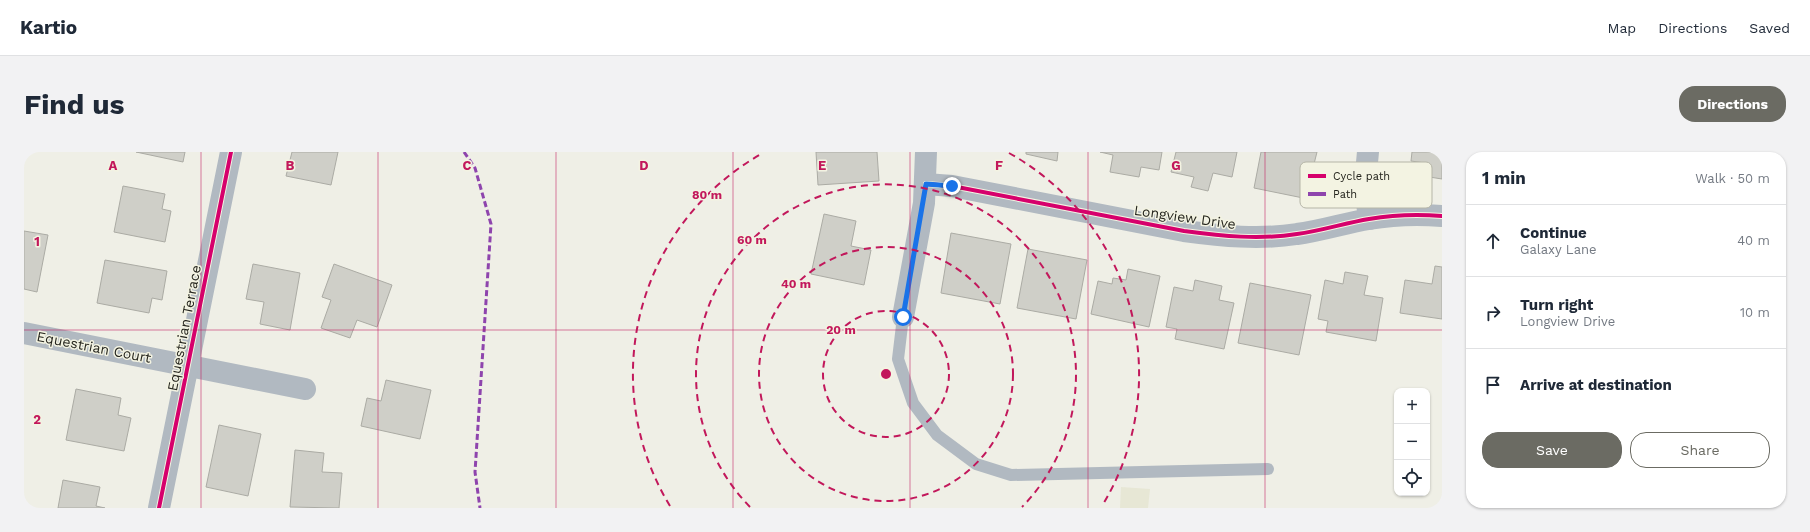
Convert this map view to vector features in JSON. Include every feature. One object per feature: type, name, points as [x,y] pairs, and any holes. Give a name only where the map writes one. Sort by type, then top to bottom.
[{"type":"street","name":"Equestrian Terrace","points":[[159,508],[231,152]]},
{"type":"street","points":[[903,317],[926,184],[926,152]]},
{"type":"street","points":[[1367,162],[1368,152]]},
{"type":"street","name":"Longview Drive","points":[[926,184],[952,186],[1184,231],[1222,236],[1260,237],[1297,234],[1370,219],[1407,216],[1442,216]]},
{"type":"street","points":[[1367,208],[1370,219]]},
{"type":"street","name":"Equestrian Court","points":[[24,333],[305,390]]},
{"type":"lane","points":[[903,317],[898,359],[913,403],[938,435],[976,464],[1011,475],[1268,468]]},
{"type":"shaded area","points":[[1121,487],[1150,489],[1148,508],[1120,508]]},
{"type":"building","points":[[136,152],[185,152],[183,162]]},
{"type":"building","points":[[292,152],[338,152],[331,185],[286,176]]},
{"type":"building","points":[[816,152],[877,152],[879,181],[818,185]]},
{"type":"building","points":[[1026,152],[1058,152],[1057,161],[1026,154]]},
{"type":"building","points":[[1100,152],[1162,152],[1159,170],[1141,167],[1139,177],[1110,172],[1113,155]]},
{"type":"building","points":[[1176,152],[1237,152],[1232,177],[1213,173],[1208,191],[1191,187],[1194,177],[1171,172]]},
{"type":"building","points":[[1261,152],[1317,152],[1314,162],[1300,162],[1300,197],[1254,188]]},
{"type":"building","points":[[1412,152],[1442,152],[1442,179],[1432,177],[1432,162],[1411,161]]},
{"type":"building","points":[[123,186],[165,194],[162,209],[171,211],[165,242],[114,232]]},
{"type":"building","points":[[824,214],[856,221],[851,246],[871,250],[864,285],[811,274]]},
{"type":"building","points":[[24,231],[48,235],[37,292],[24,289]]},
{"type":"building","points":[[951,233],[1011,244],[1000,304],[941,293]]},
{"type":"building","points":[[1028,249],[1087,260],[1076,319],[1017,308]]},
{"type":"building","points":[[105,260],[167,271],[162,300],[152,298],[149,313],[97,303]]},
{"type":"building","points":[[253,264],[300,273],[290,330],[260,324],[264,302],[246,299]]},
{"type":"building","points":[[334,264],[392,285],[377,327],[357,320],[350,338],[321,328],[331,300],[322,297]]},
{"type":"building","points":[[1435,266],[1442,267],[1442,319],[1400,313],[1405,280],[1432,284]]},
{"type":"building","points":[[1128,269],[1160,276],[1149,327],[1091,314],[1098,281],[1112,284],[1113,278],[1126,280]]},
{"type":"building","points":[[1345,272],[1368,276],[1364,295],[1383,298],[1376,341],[1326,332],[1328,321],[1318,319],[1325,280],[1343,284]]},
{"type":"building","points":[[1195,280],[1222,286],[1219,300],[1234,303],[1224,349],[1175,339],[1177,329],[1166,327],[1174,287],[1193,291]]},
{"type":"building","points":[[1250,283],[1311,295],[1299,355],[1238,343]]},
{"type":"building","points":[[386,380],[431,390],[420,439],[361,426],[367,398],[381,401]]},
{"type":"building","points":[[76,389],[121,398],[118,415],[131,418],[124,451],[66,440]]},
{"type":"building","points":[[219,425],[261,434],[248,496],[206,487]]},
{"type":"building","points":[[295,450],[324,453],[322,472],[342,473],[339,508],[290,507]]},
{"type":"building","points":[[63,480],[100,487],[96,506],[105,508],[58,508]]},
{"type":"marked path","points":[[464,152],[475,168],[491,224],[475,472],[480,508]]},
{"type":"cycle path","points":[[159,508],[231,152]]},
{"type":"cycle path","points":[[926,184],[952,186],[1184,231],[1240,237],[1283,236],[1387,217],[1414,215],[1442,216]]},
{"type":"route","points":[[903,317],[924,203],[926,184],[952,186]]}]
